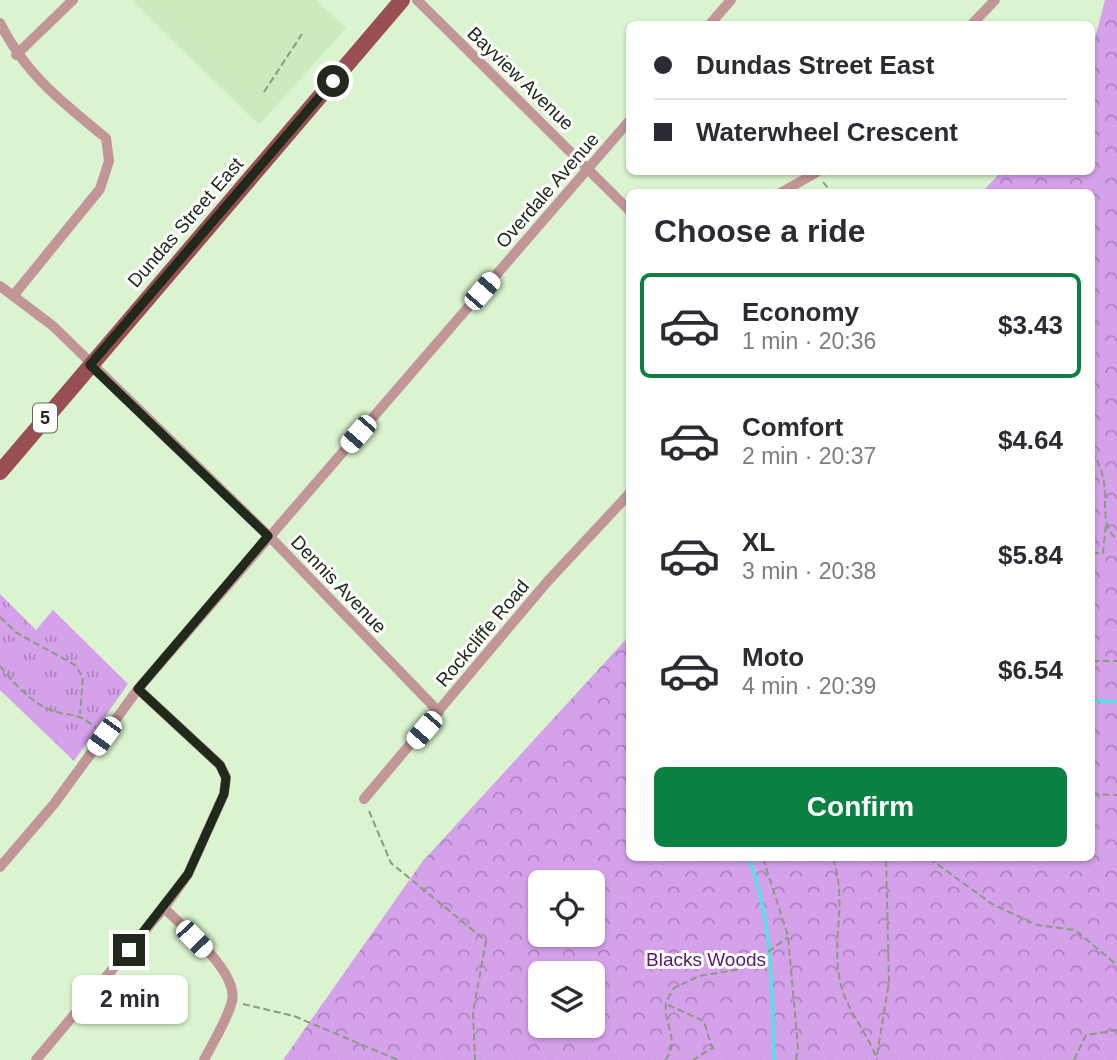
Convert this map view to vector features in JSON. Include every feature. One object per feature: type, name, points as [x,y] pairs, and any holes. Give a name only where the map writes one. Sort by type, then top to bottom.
[{"type":"main road","name":"Dundas Street East","points":[[0,472],[402,0]]},
{"type":"street","points":[[16,55],[73,0]]},
{"type":"street","name":"Bayview Avenue","points":[[417,0],[626,207]]},
{"type":"street","points":[[713,21],[731,0]]},
{"type":"street","points":[[975,21],[995,0]]},
{"type":"street","points":[[0,23],[16,55],[50,92],[106,138],[109,161],[100,189],[13,296]]},
{"type":"street","name":"Overdale Avenue","points":[[0,867],[54,804],[138,689],[626,125]]},
{"type":"street","points":[[789,189],[820,176]]},
{"type":"street","name":"Dennis Avenue","points":[[0,286],[53,326],[268,536],[439,712]]},
{"type":"street","name":"Rockcliffe Road","points":[[363,799],[547,582],[626,497]]},
{"type":"street","points":[[36,1060],[164,908],[188,874],[224,794],[226,778],[220,765],[138,689]]},
{"type":"street","points":[[164,908],[225,970],[233,985],[232,1001],[204,1060]]},
{"type":"path","points":[[264,92],[302,34]]},
{"type":"path","points":[[1095,457],[1101,468],[1106,522],[1102,553],[1095,553]]},
{"type":"path","points":[[1106,522],[1111,535],[1117,539]]},
{"type":"path","points":[[0,617],[17,633],[75,664],[83,677],[80,714]]},
{"type":"path","points":[[1095,661],[1117,662]]},
{"type":"path","points":[[0,666],[27,696],[51,710],[80,714],[104,736]]},
{"type":"path","points":[[1095,794],[1117,794]]},
{"type":"path","points":[[363,799],[391,863],[486,941],[473,1012],[475,1060]]},
{"type":"path","points":[[764,861],[788,936],[798,1048],[796,1060]]},
{"type":"path","points":[[834,861],[842,895],[837,954],[841,984],[854,1016],[877,1059]]},
{"type":"path","points":[[877,1059],[890,982],[886,861]]},
{"type":"path","points":[[933,861],[992,904],[1037,925],[1076,930],[1117,965]]},
{"type":"path","points":[[665,1060],[670,1054],[673,1031],[666,1004],[674,988],[699,976],[736,970],[756,961],[788,936]]},
{"type":"path","points":[[232,1001],[294,1016],[398,1060]]},
{"type":"path","points":[[666,1004],[704,1021],[712,1048],[693,1060]]},
{"type":"path","points":[[1074,1060],[1086,1035],[1117,1030]]},
{"type":"shaded area","points":[[132,0],[316,0],[346,28],[259,125]]},
{"type":"green space","name":"Blacks Woods","points":[[1105,0],[1117,0],[1117,1060],[283,1060],[422,862],[626,639],[626,861],[1095,861],[1095,189],[985,189],[998,175],[1095,175],[1095,38]]},
{"type":"green space","points":[[0,594],[36,630],[53,610],[128,684],[74,761],[0,690]]},
{"type":"waterway","points":[[1095,700],[1117,702]]},
{"type":"waterway","points":[[750,861],[767,932],[772,983],[774,1060]]},
{"type":"route","points":[[129,950],[188,874],[224,794],[226,778],[220,765],[138,689],[268,536],[90,365],[333,81]]}]
